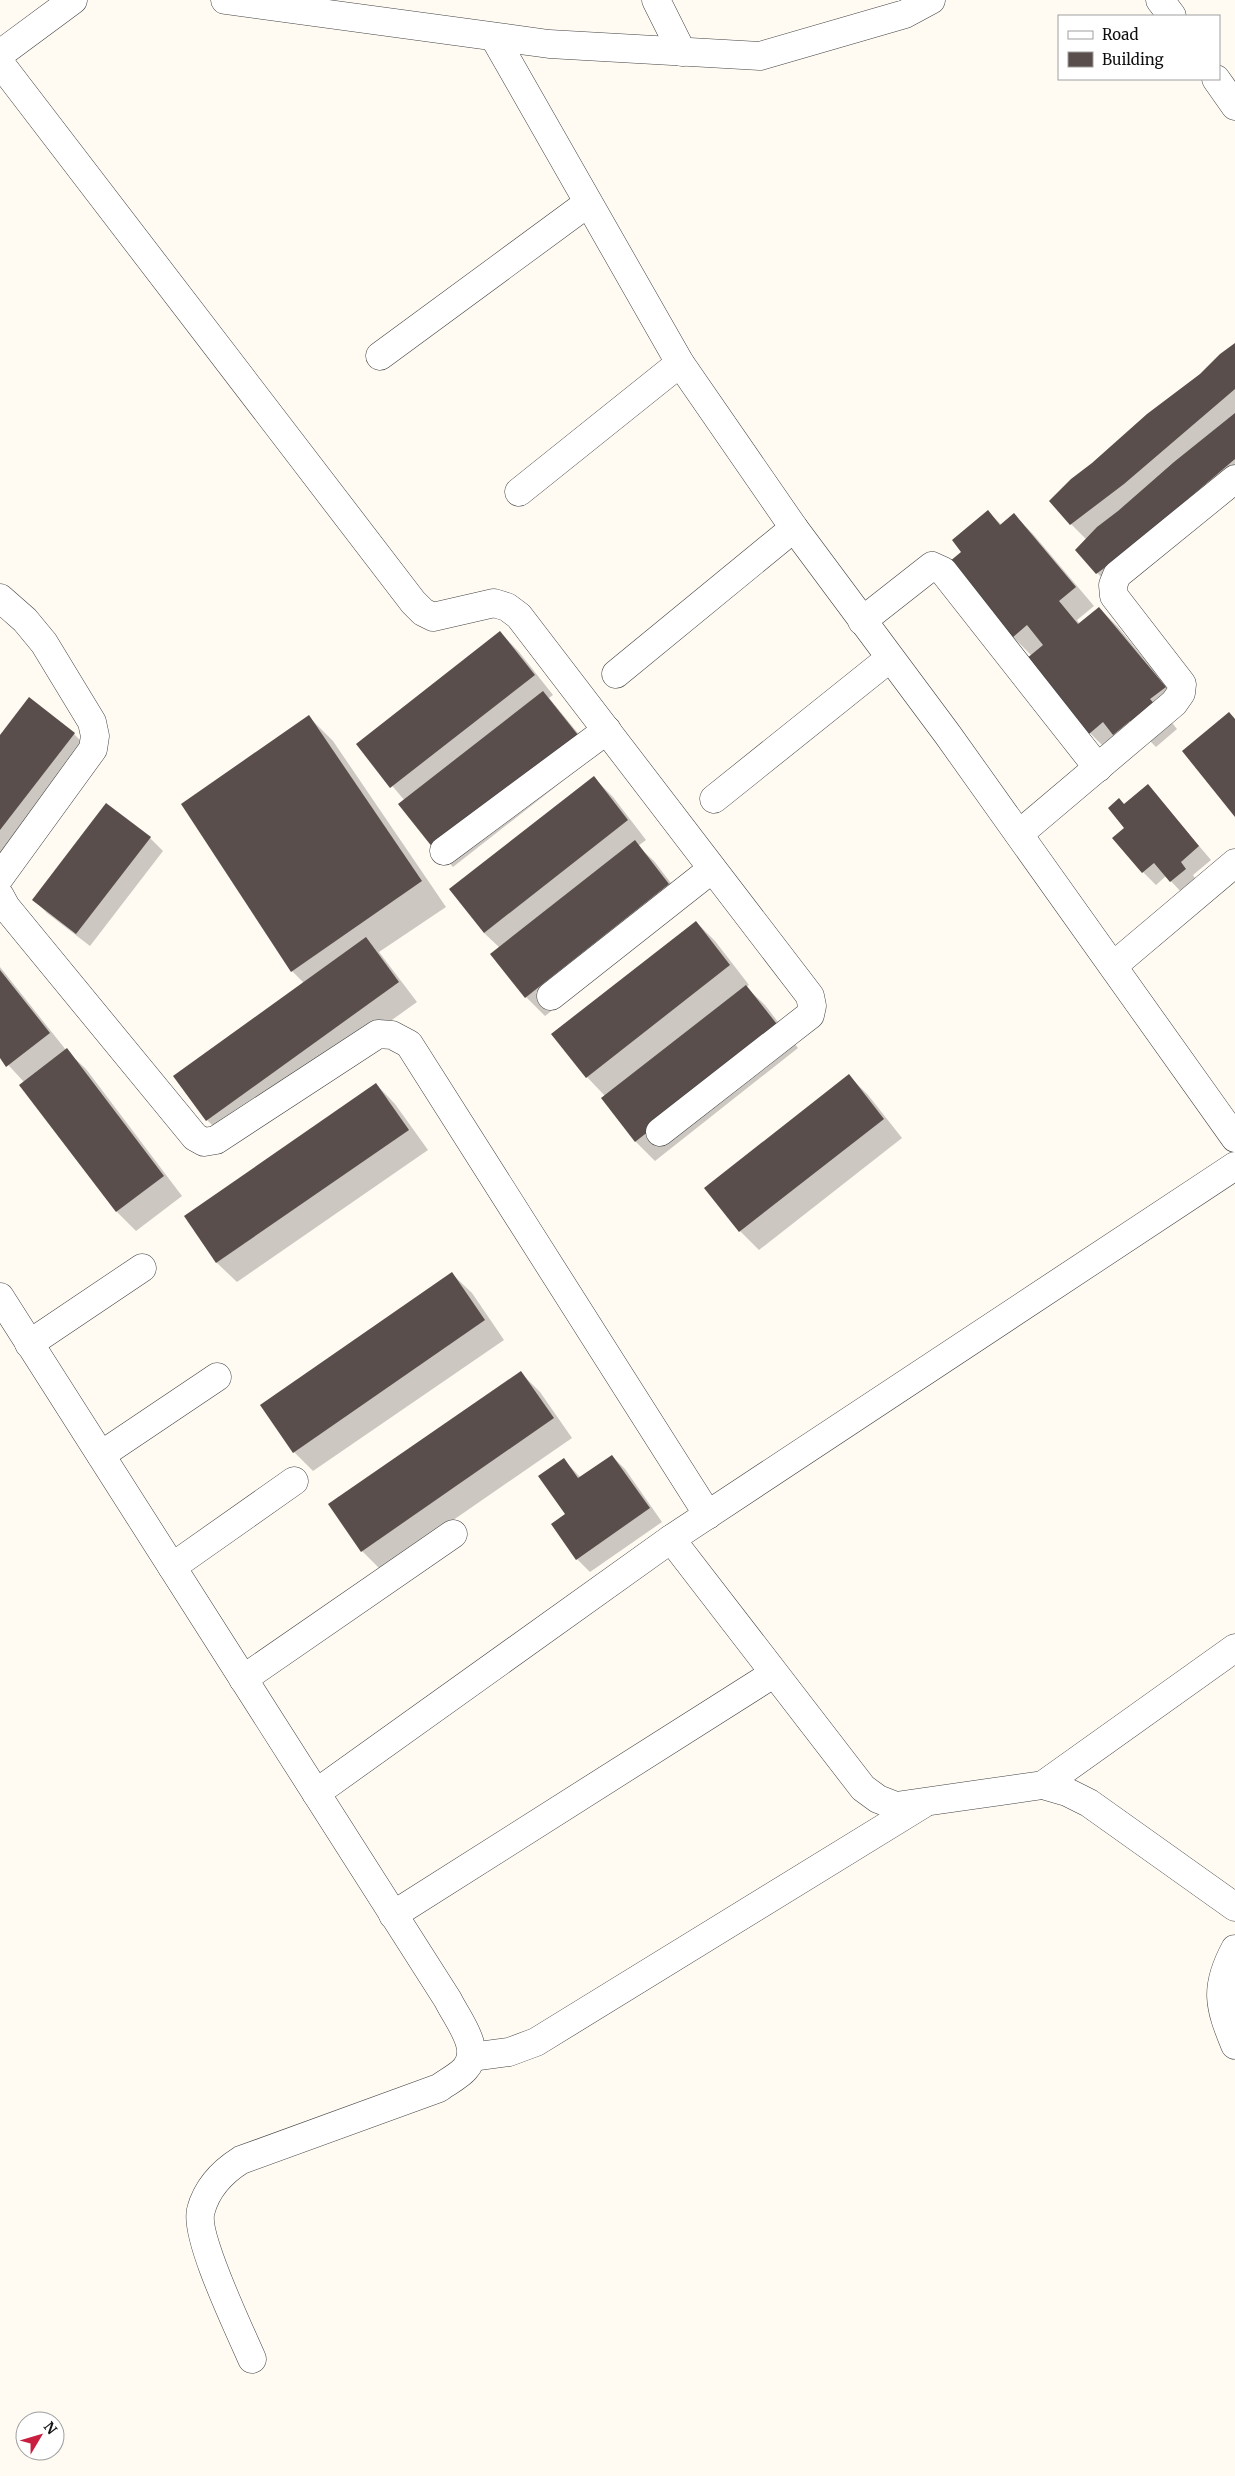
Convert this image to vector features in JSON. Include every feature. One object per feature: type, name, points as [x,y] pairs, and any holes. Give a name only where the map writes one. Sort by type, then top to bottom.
[{"type":"street","points":[[0,54],[73,0]]},
{"type":"street","points":[[225,0],[549,44],[760,56],[904,14],[931,0]]},
{"type":"street","points":[[656,0],[682,52]]},
{"type":"street","points":[[1160,0],[1171,15]]},
{"type":"street","points":[[494,37],[680,363],[794,528],[1019,834],[1235,1138]]},
{"type":"street","points":[[0,63],[413,602],[423,612],[433,617],[494,603],[507,607],[519,616],[810,996],[812,1006],[810,1015],[660,1132]]},
{"type":"street","points":[[1217,80],[1235,106]]},
{"type":"street","points":[[380,356],[588,203]]},
{"type":"street","points":[[519,492],[680,363]]},
{"type":"street","points":[[1019,834],[1174,703],[1181,693],[1182,684],[1114,596],[1113,585],[1117,576],[1235,479]]},
{"type":"street","points":[[616,674],[794,528]]},
{"type":"street","points":[[862,621],[932,566],[938,567],[1098,768]]},
{"type":"street","points":[[0,598],[25,620],[44,643],[92,722],[96,736],[92,750],[0,877]]},
{"type":"street","points":[[714,799],[890,658]]},
{"type":"street","points":[[444,851],[606,730]]},
{"type":"street","points":[[1113,966],[1235,863]]},
{"type":"street","points":[[551,996],[712,869]]},
{"type":"street","points":[[0,896],[6,907],[188,1129],[195,1137],[204,1142],[216,1140],[378,1034],[392,1035],[410,1044],[708,1515]]},
{"type":"street","points":[[316,1793],[671,1539],[1235,1166]]},
{"type":"street","points":[[29,1344],[142,1268]]},
{"type":"street","points":[[5,1314],[29,1344],[172,1566],[448,2000],[471,2045],[471,2056],[466,2069],[440,2088],[241,2160],[225,2170],[212,2186],[200,2212],[203,2239],[252,2359]]},
{"type":"street","points":[[101,1455],[217,1377]]},
{"type":"street","points":[[172,1566],[294,1481]]},
{"type":"street","points":[[243,1679],[453,1534]]},
{"type":"street","points":[[671,1539],[863,1788],[878,1800],[896,1806],[1043,1785],[1067,1792],[1089,1803],[1235,1907]]},
{"type":"street","points":[[1043,1785],[1235,1648]]},
{"type":"street","points":[[394,1915],[774,1674]]},
{"type":"street","points":[[471,2056],[509,2052],[536,2042],[924,1803]]},
{"type":"street","points":[[1235,1949],[1223,1971],[1221,1992],[1223,2016],[1235,2045]]},
{"type":"building","points":[[1235,343],[1235,389],[1124,484],[1070,525],[1049,501],[1071,479],[1147,414],[1200,374],[1220,354]]},
{"type":"building","points":[[1235,413],[1235,459],[1121,556],[1096,574],[1075,550],[1097,527]]},
{"type":"building","points":[[988,510],[1000,525],[1014,513],[1076,587],[1059,601],[1078,624],[1099,607],[1166,687],[1150,699],[1159,709],[1136,728],[1130,721],[1113,735],[1103,722],[1089,734],[1026,659],[1043,645],[1027,625],[1012,638],[949,562],[961,552],[952,540]]},
{"type":"building","points":[[500,631],[535,675],[390,788],[356,744]]},
{"type":"building","points":[[543,691],[578,735],[433,848],[398,804]]},
{"type":"building","points":[[29,697],[75,733],[0,830],[0,735]]},
{"type":"building","points":[[1229,712],[1235,719],[1235,817],[1182,751]]},
{"type":"building","points":[[309,715],[422,881],[291,972],[181,804]]},
{"type":"building","points":[[594,776],[628,820],[484,933],[449,889]]},
{"type":"building","points":[[1148,784],[1199,846],[1181,862],[1186,869],[1170,882],[1154,863],[1142,873],[1112,838],[1124,828],[1108,808],[1119,798],[1124,804]]},
{"type":"building","points":[[106,803],[151,837],[76,934],[32,900]]},
{"type":"building","points":[[635,840],[669,884],[525,998],[490,954]]},
{"type":"building","points":[[696,921],[730,965],[586,1078],[551,1034]]},
{"type":"building","points":[[366,937],[399,982],[206,1121],[173,1076]]},
{"type":"building","points":[[0,970],[50,1033],[6,1067],[0,1058]]},
{"type":"building","points":[[746,985],[780,1028],[635,1142],[601,1098]]},
{"type":"building","points":[[67,1048],[164,1176],[116,1212],[19,1085]]},
{"type":"building","points":[[849,1074],[884,1119],[739,1232],[704,1188]]},
{"type":"building","points":[[376,1083],[409,1130],[216,1263],[184,1216]]},
{"type":"building","points":[[452,1272],[485,1320],[293,1453],[260,1405]]},
{"type":"building","points":[[521,1371],[554,1418],[361,1552],[328,1504]]},
{"type":"building","points":[[612,1455],[650,1508],[576,1560],[551,1524],[565,1514],[538,1476],[564,1458],[578,1478]]}]
